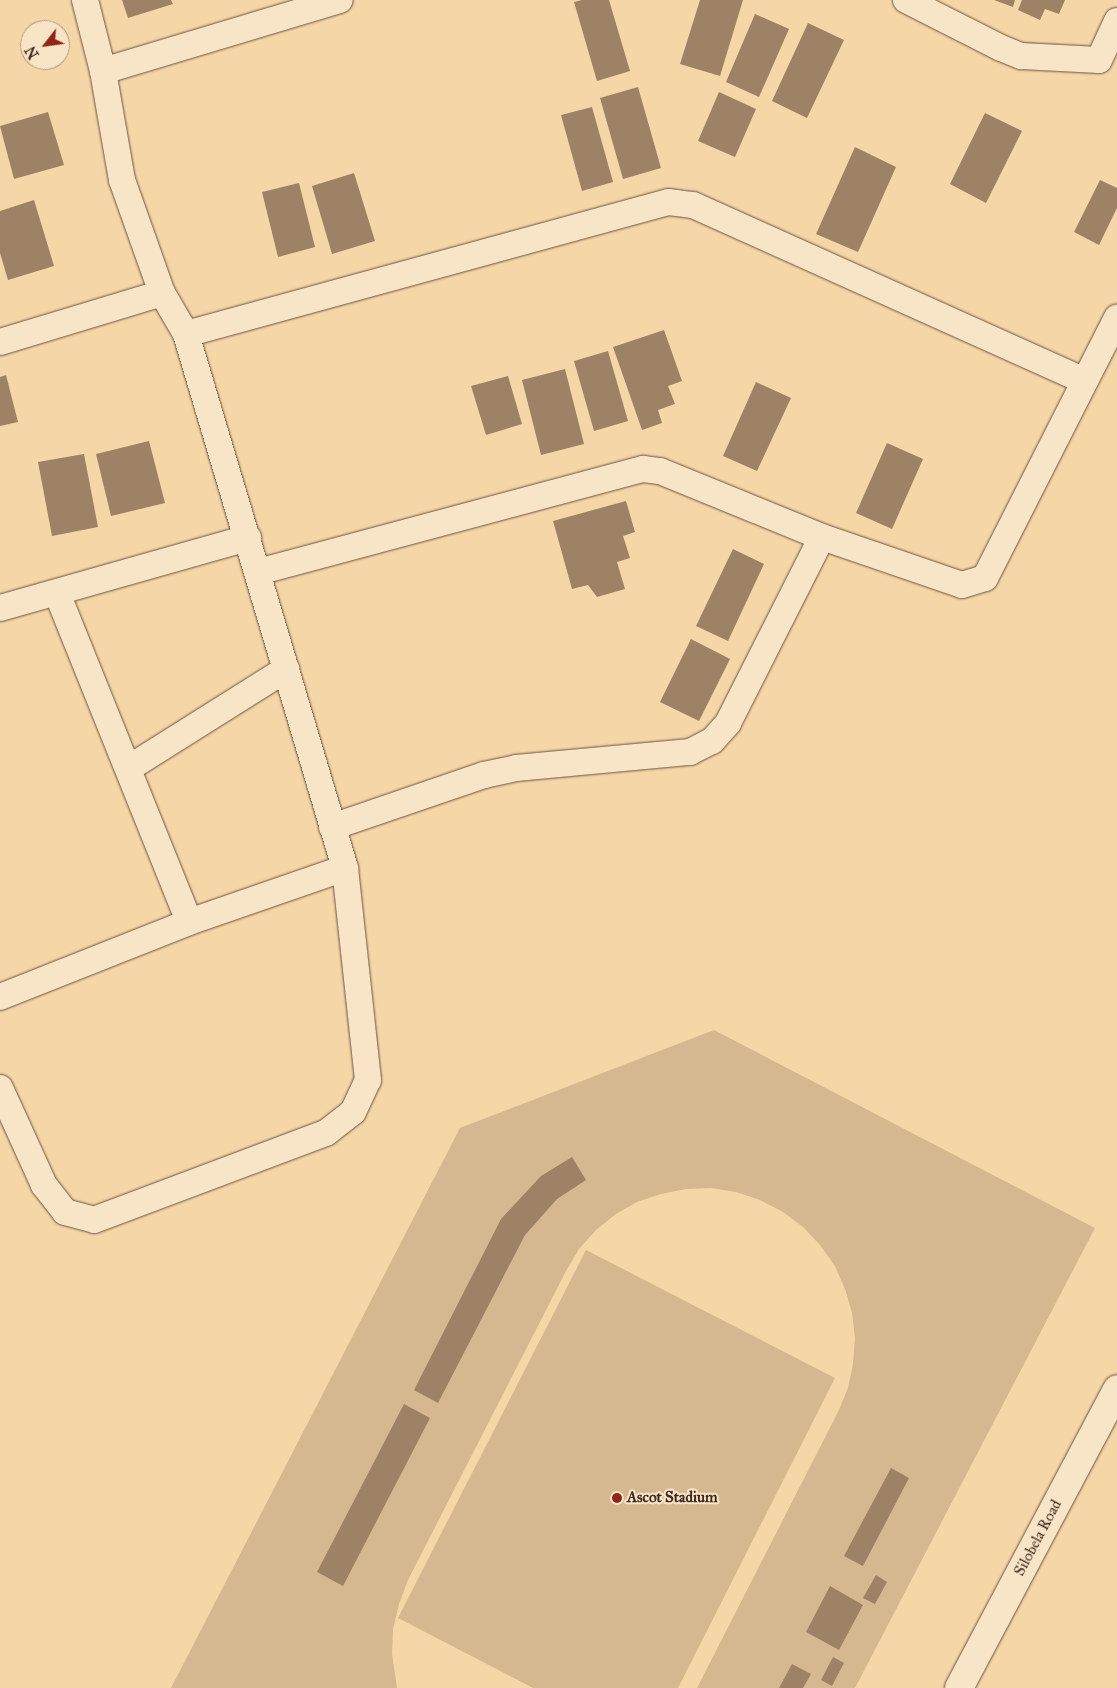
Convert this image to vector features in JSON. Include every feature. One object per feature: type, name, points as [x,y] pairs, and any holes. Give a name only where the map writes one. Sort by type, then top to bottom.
[{"type":"street","points":[[0,1088],[44,1185],[65,1212],[94,1220],[326,1133],[352,1112],[368,1080],[345,868],[186,334],[162,293],[122,180],[103,71],[85,0]]},
{"type":"street","points":[[103,71],[340,0]]},
{"type":"street","points":[[906,0],[1001,48],[1021,56],[1108,61],[1117,21]]},
{"type":"street","points":[[186,334],[668,202],[693,205],[1084,381]]},
{"type":"street","points":[[0,342],[162,293]]},
{"type":"street","points":[[258,572],[643,469],[660,472],[822,537],[962,585],[985,578],[1117,318]]},
{"type":"street","points":[[332,827],[484,775],[516,768],[690,752],[712,741],[728,724],[822,537]]},
{"type":"street","points":[[0,608],[248,538]]},
{"type":"street","points":[[57,592],[189,922]]},
{"type":"street","points":[[129,768],[286,669]]},
{"type":"street","points":[[0,998],[189,922],[345,868]]},
{"type":"street","name":"Silobela Road","points":[[959,1688],[1117,1389]]},
{"type":"shaded area","points":[[714,1030],[1095,1228],[855,1688],[697,1688],[838,1412],[848,1388],[853,1364],[855,1338],[852,1313],[845,1289],[835,1266],[820,1245],[803,1227],[783,1212],[760,1200],[736,1192],[711,1188],[686,1189],[661,1194],[637,1202],[616,1214],[596,1230],[579,1249],[408,1580],[399,1604],[393,1629],[392,1654],[397,1688],[171,1688],[460,1128]]},
{"type":"shaded area","name":"Ascot Stadium","points":[[586,1250],[835,1378],[678,1688],[533,1688],[398,1618]]},
{"type":"building","points":[[122,0],[171,0],[173,4],[128,18]]},
{"type":"building","points":[[582,0],[609,0],[630,71],[597,81],[574,2]]},
{"type":"building","points":[[700,0],[743,0],[720,76],[680,64]]},
{"type":"building","points":[[994,0],[1015,0],[1013,7]]},
{"type":"building","points":[[1022,0],[1065,0],[1059,14],[1045,9],[1040,20],[1018,10]]},
{"type":"building","points":[[755,14],[789,29],[759,97],[726,82]]},
{"type":"building","points":[[808,23],[844,40],[807,118],[772,101]]},
{"type":"building","points":[[638,87],[661,168],[623,179],[600,98]]},
{"type":"building","points":[[719,92],[756,109],[735,157],[698,141]]},
{"type":"building","points":[[592,107],[613,182],[582,191],[561,115]]},
{"type":"building","points":[[48,112],[64,165],[14,179],[0,126]]},
{"type":"building","points":[[985,113],[1022,131],[986,203],[950,184]]},
{"type":"building","points":[[855,147],[896,167],[858,252],[816,234]]},
{"type":"building","points":[[354,173],[375,241],[332,254],[312,186]]},
{"type":"building","points":[[1100,180],[1117,188],[1117,208],[1099,245],[1074,232]]},
{"type":"building","points":[[299,183],[315,247],[278,257],[262,192]]},
{"type":"building","points":[[34,200],[54,266],[8,280],[0,253],[0,211]]},
{"type":"building","points":[[664,330],[682,381],[668,386],[675,404],[658,410],[662,423],[642,430],[613,347]]},
{"type":"building","points":[[608,351],[628,421],[594,431],[574,361]]},
{"type":"building","points":[[565,369],[584,444],[541,455],[522,380]]},
{"type":"building","points":[[6,375],[18,422],[0,426],[0,377]]},
{"type":"building","points":[[508,376],[522,424],[486,435],[471,386]]},
{"type":"building","points":[[756,382],[791,398],[757,471],[723,456]]},
{"type":"building","points":[[149,441],[165,503],[111,516],[96,454]]},
{"type":"building","points":[[887,443],[923,459],[892,529],[856,513]]},
{"type":"building","points":[[84,454],[98,527],[52,536],[38,462]]},
{"type":"building","points":[[626,501],[635,532],[623,536],[630,558],[617,562],[625,589],[597,597],[588,585],[572,589],[553,521]]},
{"type":"building","points":[[733,549],[764,564],[728,641],[696,626]]},
{"type":"building","points":[[691,639],[730,659],[699,721],[660,702]]},
{"type":"building","points":[[572,1157],[586,1180],[557,1199],[525,1235],[438,1403],[414,1390],[501,1219],[541,1176]]},
{"type":"building","points":[[404,1404],[430,1418],[343,1586],[317,1572]]},
{"type":"building","points":[[891,1468],[909,1478],[863,1566],[844,1556]]},
{"type":"building","points":[[876,1575],[887,1582],[875,1604],[863,1598]]},
{"type":"building","points":[[830,1586],[863,1605],[839,1650],[806,1632]]},
{"type":"building","points":[[833,1657],[844,1663],[832,1686],[821,1680]]},
{"type":"building","points":[[792,1664],[811,1674],[803,1688],[779,1688]]},
{"type":"place","name":"Ascot Stadium","points":[[617,1498]]}]
